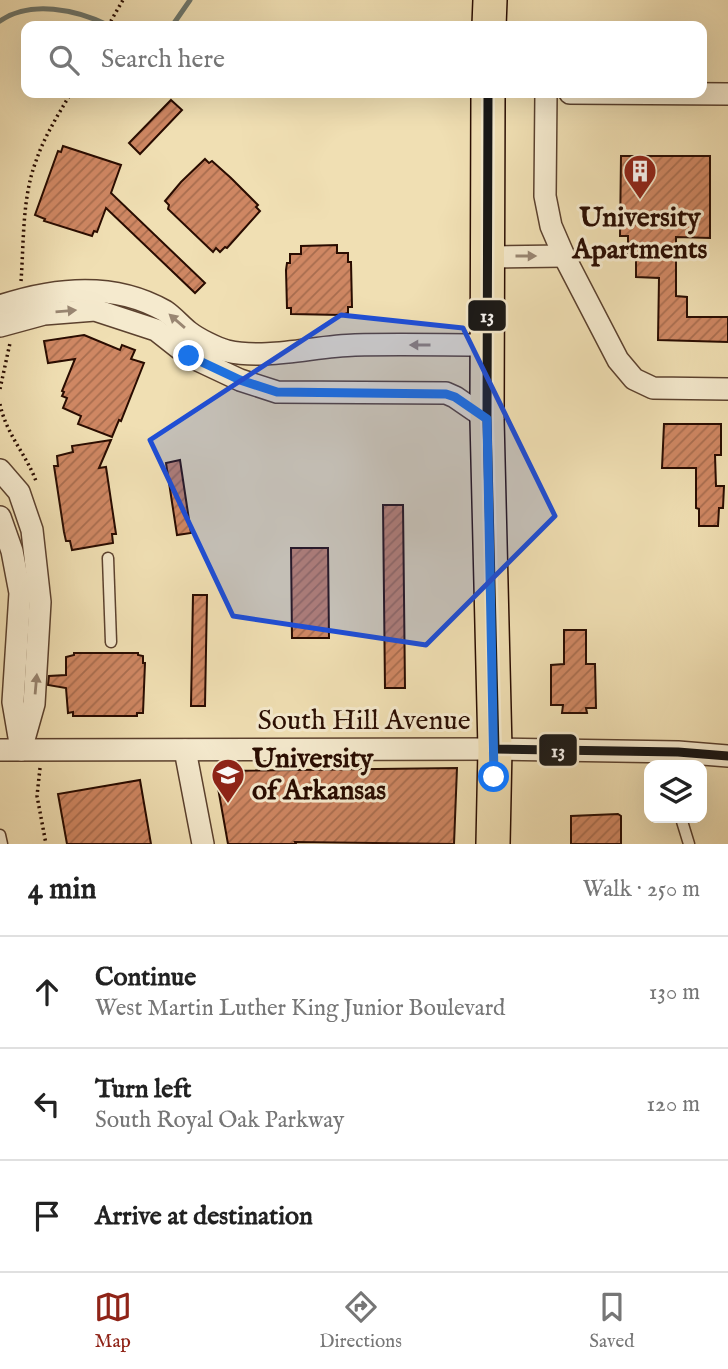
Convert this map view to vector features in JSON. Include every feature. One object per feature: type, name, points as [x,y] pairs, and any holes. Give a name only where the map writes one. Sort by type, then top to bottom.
[{"type":"main road","points":[[489,21],[490,0]]},
{"type":"main road","points":[[488,98],[487,419],[495,749],[493,844]]},
{"type":"street","points":[[707,93],[728,93]]},
{"type":"street","points":[[547,98],[545,195],[551,226],[618,360],[634,379],[653,388],[728,389]]},
{"type":"street","points":[[488,257],[564,256]]},
{"type":"street","points":[[0,306],[66,290],[107,292],[126,296],[166,312],[191,334],[227,351],[274,354],[352,345],[488,345]]},
{"type":"street","points":[[0,326],[44,314],[95,310],[156,330],[189,356],[240,380],[277,392],[446,394],[455,397],[487,419]]},
{"type":"street","points":[[0,470],[19,492],[32,530],[40,602],[34,704],[10,750]]},
{"type":"street","points":[[0,517],[12,551],[20,593],[10,750]]},
{"type":"street","name":"South Hill Avenue","points":[[10,750],[495,749],[678,759],[728,756]]},
{"type":"street","points":[[185,750],[203,844]]},
{"type":"lane","points":[[108,558],[111,642]]},
{"type":"lane","points":[[683,823],[689,844]]},
{"type":"lane","points":[[0,835],[2,844]]},
{"type":"path","points":[[111,21],[123,0]]},
{"type":"path","points":[[27,193],[34,163],[68,98]]},
{"type":"path","points":[[44,750],[37,796],[46,844]]},
{"type":"highlighted area","points":[[341,315],[463,328],[555,516],[426,645],[233,616],[150,440]]},
{"type":"building","points":[[171,100],[182,110],[140,154],[129,143]]},
{"type":"building","points":[[63,146],[121,165],[111,193],[205,283],[195,293],[106,208],[97,232],[94,231],[92,236],[44,221],[45,219],[35,215],[58,151],[61,152]]},
{"type":"building","name":"University Apartments","points":[[621,156],[710,156],[710,238],[676,237],[676,296],[687,297],[687,317],[728,317],[728,342],[658,340],[659,278],[636,277],[636,258],[628,258],[628,236],[620,236]]},
{"type":"building","points":[[205,159],[209,163],[212,161],[231,178],[258,205],[256,207],[260,211],[227,248],[220,252],[216,248],[213,252],[168,209],[169,205],[165,201]]},
{"type":"building","points":[[337,245],[337,253],[348,253],[348,262],[351,262],[352,307],[348,307],[348,313],[291,314],[291,308],[287,308],[286,270],[287,263],[290,263],[290,254],[301,254],[301,246]]},
{"type":"building","points":[[84,335],[120,350],[122,345],[135,350],[131,359],[144,363],[112,437],[78,424],[81,416],[63,408],[67,398],[62,396],[62,391],[75,359],[48,363],[44,341]]},
{"type":"building","points":[[664,424],[721,424],[721,455],[715,455],[716,486],[724,486],[723,508],[719,508],[718,526],[699,526],[696,468],[662,468]]},
{"type":"building","points":[[111,440],[99,468],[106,467],[116,534],[112,534],[113,543],[72,550],[64,532],[54,466],[58,466],[57,456],[73,452],[72,446]]},
{"type":"building","points":[[180,460],[191,533],[177,535],[166,463]]},
{"type":"building","points":[[383,505],[403,505],[405,688],[385,688]]},
{"type":"building","points":[[291,548],[328,548],[329,638],[292,638]]},
{"type":"building","points":[[193,595],[207,595],[205,706],[191,706]]},
{"type":"building","points":[[564,630],[586,630],[586,664],[595,664],[596,708],[586,708],[587,713],[562,713],[563,705],[551,705],[551,665],[564,664]]},
{"type":"building","points":[[74,653],[138,653],[143,656],[143,713],[137,713],[137,716],[73,716],[73,712],[68,713],[66,688],[48,685],[49,676],[66,675],[66,657]]},
{"type":"building","points":[[457,768],[454,844],[228,844],[215,771]]},
{"type":"building","points":[[140,780],[151,844],[67,844],[58,794]]},
{"type":"building","points":[[571,816],[621,816],[621,844],[571,844]]},
{"type":"waterway","points":[[175,21],[190,0]]},
{"type":"waterway","points":[[0,21],[12,14],[39,9],[68,11],[99,21]]},
{"type":"transit line","name":"13","points":[[488,98],[487,419],[495,749],[678,752],[728,756]]},
{"type":"place","name":"University Apartments","points":[[640,201]]},
{"type":"place","name":"University of Arkansas","points":[[228,805]]},
{"type":"route","points":[[189,356],[240,380],[277,392],[439,393],[455,397],[487,419],[494,777]]}]
